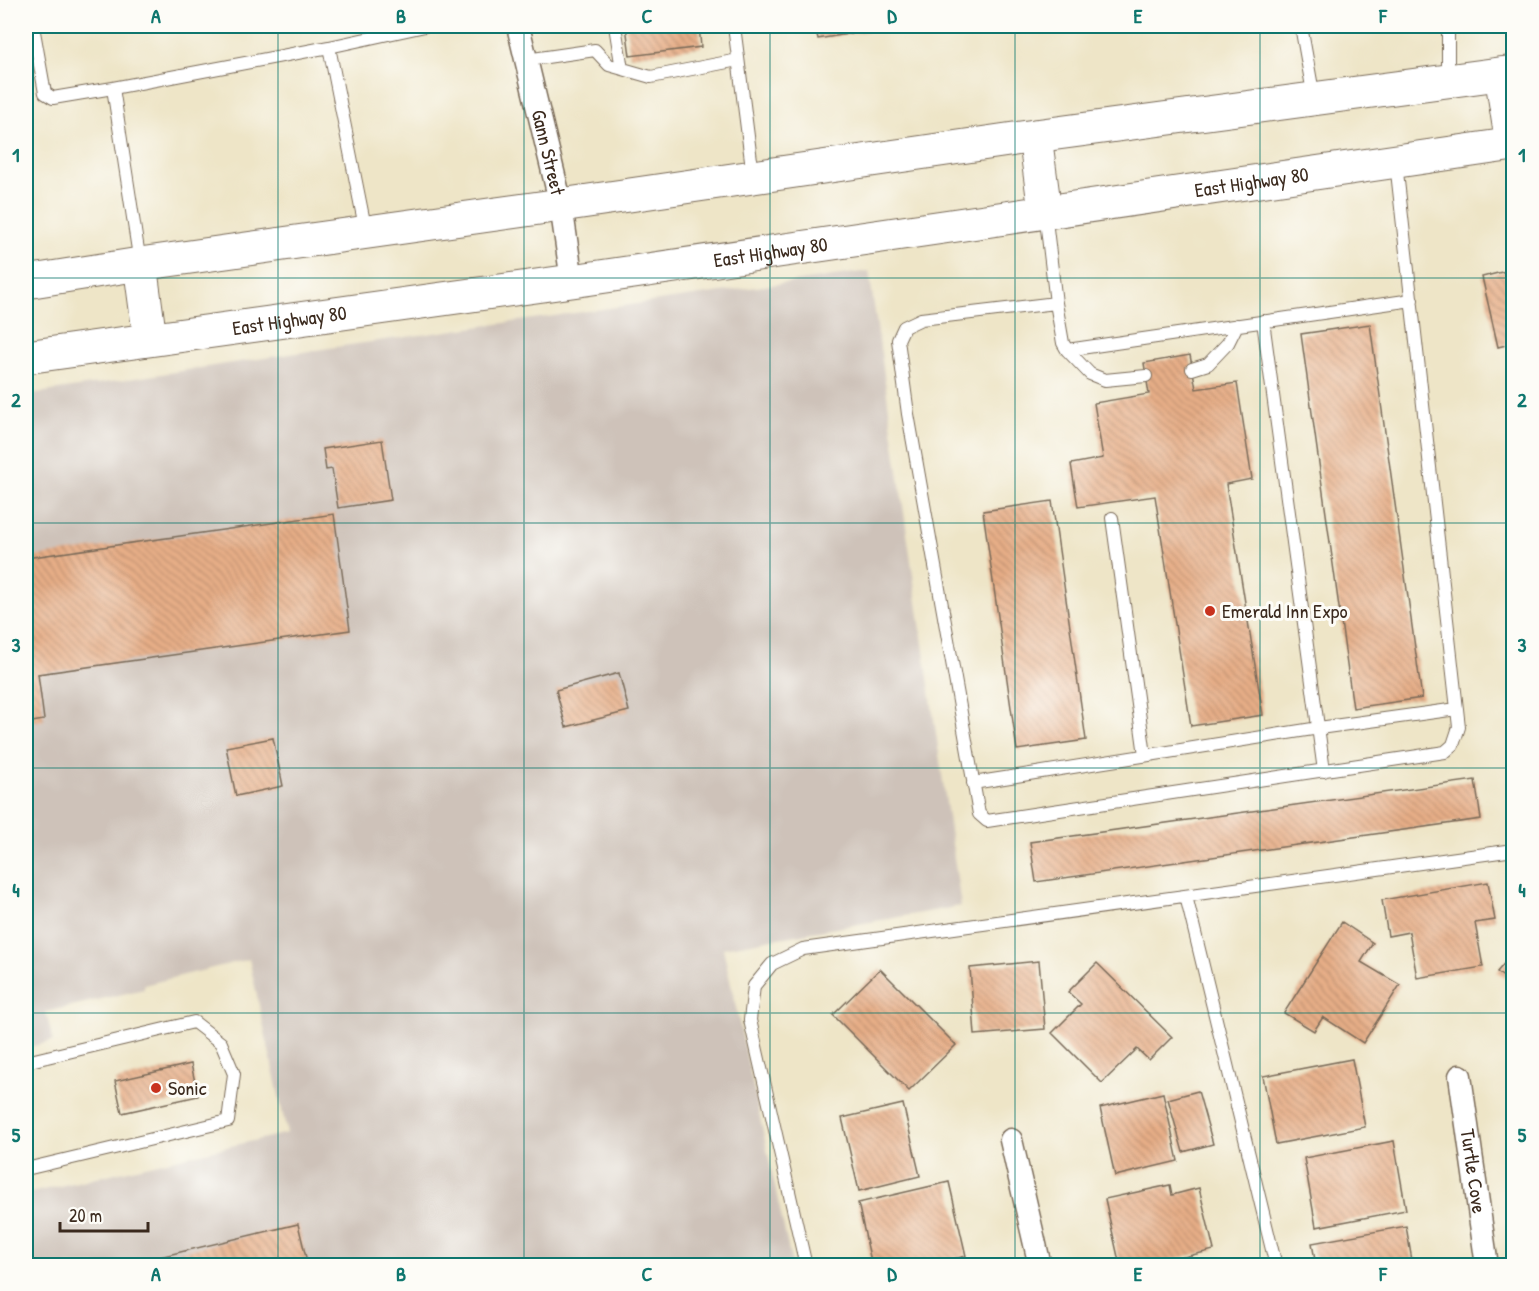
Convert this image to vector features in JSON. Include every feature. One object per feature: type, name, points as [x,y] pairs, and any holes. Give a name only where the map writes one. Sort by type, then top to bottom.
[{"type":"main road","points":[[26,282],[1035,136],[1507,73],[1513,144]]},
{"type":"main road","points":[[1035,136],[1045,211]]},
{"type":"main road","name":"East Highway 80","points":[[32,358],[150,339],[572,281],[1513,144]]},
{"type":"main road","points":[[140,264],[150,339]]},
{"type":"street","name":"Gann Street","points":[[518,26],[561,205],[572,281]]},
{"type":"street","name":"Turtle Cove","points":[[1460,1076],[1487,1266]]},
{"type":"street","points":[[1011,1140],[1040,1266]]},
{"type":"lane","points":[[33,26],[45,93],[53,98],[329,47],[425,26]]},
{"type":"lane","points":[[615,26],[622,69]]},
{"type":"lane","points":[[734,26],[753,177]]},
{"type":"lane","points":[[1301,26],[1314,99]]},
{"type":"lane","points":[[1448,26],[1448,81]]},
{"type":"lane","points":[[329,47],[366,233]]},
{"type":"lane","points":[[526,60],[595,50],[609,65],[651,77],[738,60]]},
{"type":"lane","points":[[113,88],[140,264]]},
{"type":"lane","points":[[1056,303],[921,319],[904,327],[898,340],[910,426],[979,814],[987,821],[1445,753],[1453,744],[1459,727],[1396,161]]},
{"type":"lane","points":[[1045,211],[1056,303],[1063,343],[1067,350],[1090,374],[1105,380],[1146,376]]},
{"type":"lane","points":[[1067,350],[1412,300]]},
{"type":"lane","points":[[1263,321],[1324,771]]},
{"type":"lane","points":[[1192,369],[1208,364],[1228,343],[1237,325]]},
{"type":"lane","points":[[1112,518],[1145,755]]},
{"type":"lane","points":[[973,783],[1319,728],[1457,709]]},
{"type":"lane","points":[[807,1266],[750,1020],[754,986],[772,964],[803,949],[1514,850]]},
{"type":"lane","points":[[1186,896],[1276,1266]]},
{"type":"lane","points":[[26,1062],[194,1022],[221,1044],[234,1074],[228,1121],[26,1169]]},
{"type":"shaded area","points":[[869,271],[961,906],[723,948],[792,1265],[26,1265],[26,1194],[287,1133],[249,959],[144,985],[144,989],[46,1012],[53,1041],[26,1048],[26,395],[336,347]]},
{"type":"building","points":[[626,26],[699,26],[701,47],[630,56]]},
{"type":"building","points":[[815,26],[890,26],[891,27],[818,39]]},
{"type":"building","points":[[1510,270],[1514,284],[1514,343],[1498,347],[1482,277]]},
{"type":"building","name":"Emerald Inn Expo","points":[[1370,324],[1422,698],[1353,708],[1301,334]]},
{"type":"building","name":"Emerald Inn Expo","points":[[1190,355],[1196,389],[1237,383],[1252,479],[1226,484],[1263,715],[1191,726],[1155,496],[1078,507],[1071,464],[1103,458],[1094,403],[1149,394],[1144,363]]},
{"type":"building","points":[[382,440],[391,500],[338,508],[332,469],[326,470],[323,449]]},
{"type":"building","points":[[1052,501],[1086,740],[1017,750],[983,511]]},
{"type":"building","points":[[334,514],[350,630],[38,674],[44,720],[26,723],[26,558]]},
{"type":"building","points":[[619,673],[629,711],[566,727],[556,690]]},
{"type":"building","points":[[273,738],[283,786],[236,796],[226,747]]},
{"type":"building","points":[[1475,780],[1481,819],[1036,882],[1030,842]]},
{"type":"building","points":[[1488,882],[1495,920],[1475,923],[1483,967],[1417,978],[1409,932],[1388,936],[1382,900]]},
{"type":"building","points":[[1342,922],[1373,943],[1361,962],[1400,985],[1363,1043],[1323,1017],[1314,1031],[1284,1013]]},
{"type":"building","points":[[1514,952],[1514,985],[1497,972]]},
{"type":"building","points":[[1039,961],[1045,1029],[975,1035],[970,968]]},
{"type":"building","points":[[1097,963],[1172,1037],[1149,1060],[1137,1049],[1102,1083],[1052,1033],[1081,1004],[1068,992]]},
{"type":"building","points":[[880,969],[956,1045],[909,1091],[833,1015]]},
{"type":"building","points":[[1352,1059],[1365,1127],[1276,1144],[1263,1076]]},
{"type":"building","name":"Sonic","points":[[191,1064],[198,1096],[122,1113],[115,1081]]},
{"type":"building","points":[[1198,1091],[1213,1144],[1183,1152],[1168,1099]]},
{"type":"building","points":[[1163,1093],[1178,1161],[1115,1176],[1100,1108]]},
{"type":"building","points":[[903,1104],[920,1176],[859,1191],[842,1118]]},
{"type":"building","points":[[1394,1141],[1406,1210],[1316,1227],[1304,1158]]},
{"type":"building","points":[[949,1182],[966,1256],[923,1266],[872,1266],[858,1203]]},
{"type":"building","points":[[1170,1185],[1172,1195],[1199,1188],[1214,1250],[1145,1266],[1120,1266],[1105,1199]]},
{"type":"building","points":[[298,1224],[308,1266],[156,1266],[155,1258]]},
{"type":"building","points":[[1406,1226],[1413,1266],[1316,1266],[1312,1243]]},
{"type":"place","name":"Emerald Inn Expo","points":[[1210,611]]},
{"type":"place","name":"Sonic","points":[[156,1088]]}]
